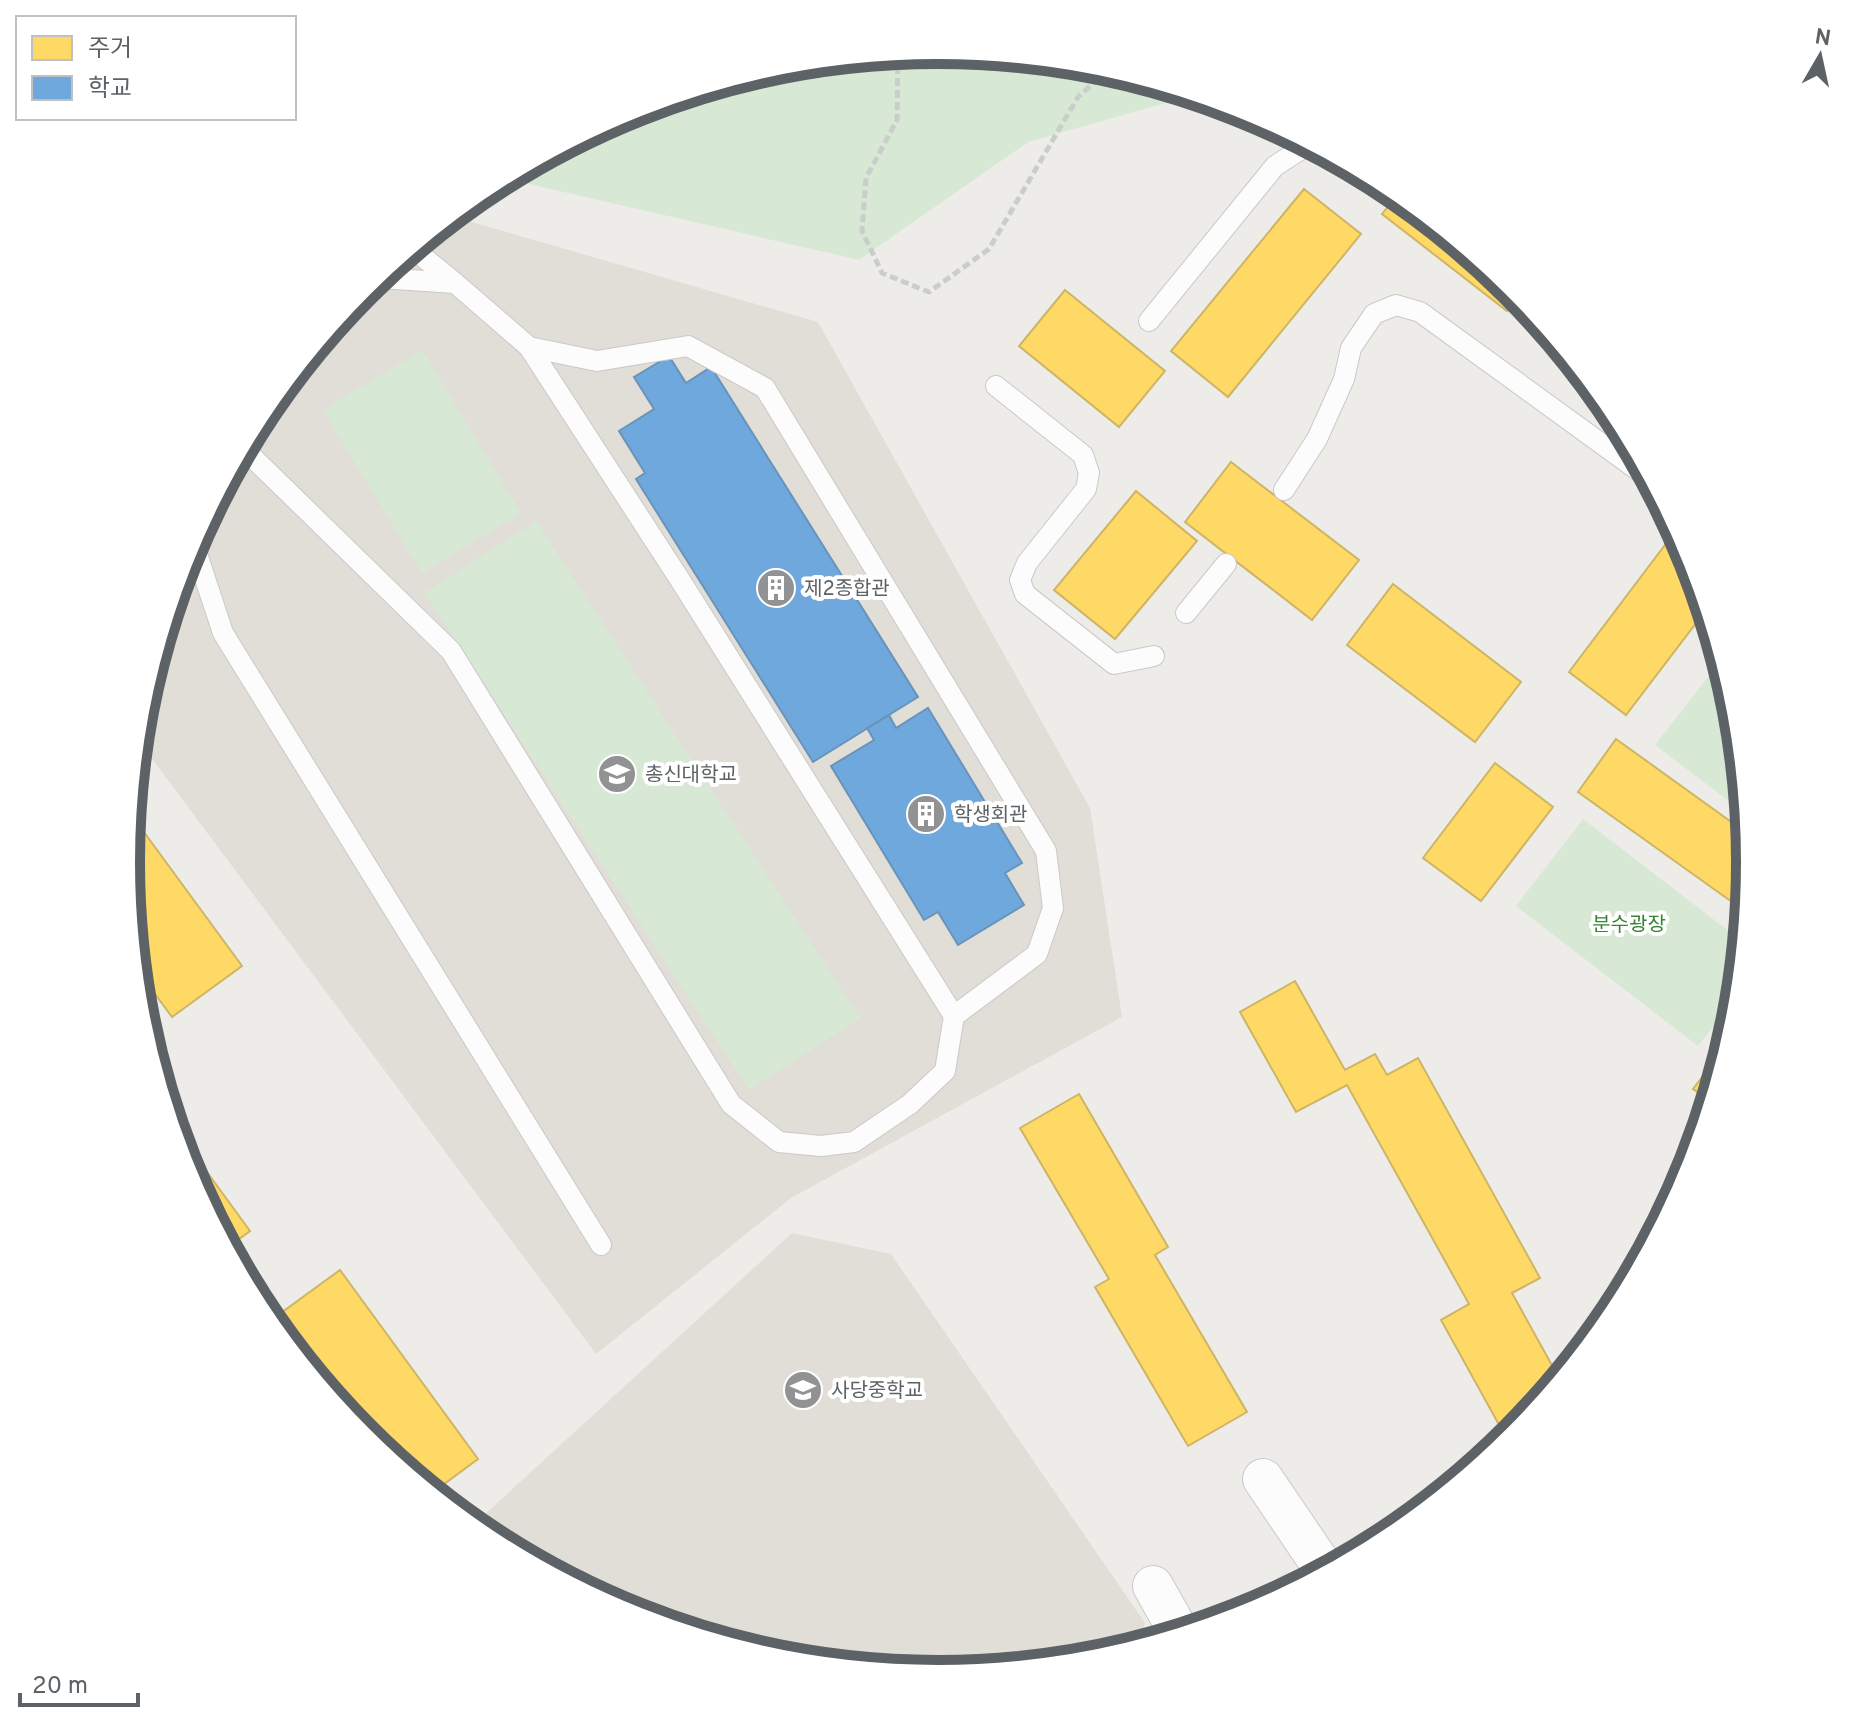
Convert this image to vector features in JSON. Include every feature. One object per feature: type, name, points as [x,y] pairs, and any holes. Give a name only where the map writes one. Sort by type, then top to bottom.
[{"type":"street","points":[[1263,1479],[1320,1563]]},
{"type":"street","points":[[1153,1586],[1175,1625]]},
{"type":"lane","points":[[1149,321],[1275,166],[1299,150]]},
{"type":"lane","points":[[251,456],[451,651],[731,1104],[779,1142],[821,1146],[854,1142],[910,1104],[945,1071],[954,1016],[691,596],[529,347],[421,255]]},
{"type":"lane","points":[[394,279],[455,283]]},
{"type":"lane","points":[[1284,490],[1317,439],[1344,379],[1351,348],[1374,314],[1396,305],[1420,312],[1631,465]]},
{"type":"lane","points":[[529,347],[597,361],[688,346],[765,388],[1046,851],[1053,908],[1037,954],[954,1016]]},
{"type":"lane","points":[[996,386],[1083,455],[1089,473],[1086,489],[1027,563],[1020,580],[1025,594],[1114,664],[1154,656]]},
{"type":"lane","points":[[199,560],[223,633],[601,1245]]},
{"type":"lane","points":[[1186,613],[1226,564]]},
{"type":"path","points":[[898,66],[897,120],[866,178],[862,231],[882,273],[929,292],[989,249],[1078,97],[1097,80]]},
{"type":"shaded area","name":"총신대학교","points":[[465,220],[818,322],[1090,808],[1122,1017],[791,1198],[596,1354],[147,752],[167,656],[182,606],[200,557],[246,463],[305,376],[338,336],[412,262]]},
{"type":"shaded area","name":"사당중학교","points":[[792,1233],[891,1254],[1145,1623],[1140,1635],[1094,1646],[990,1659],[886,1659],[782,1646],[681,1619],[632,1600],[539,1554],[482,1517]]},
{"type":"green space","points":[[938,64],[990,66],[1094,79],[1175,100],[1028,142],[859,260],[521,182],[585,146],[681,106],[782,79],[834,71]]},
{"type":"green space","points":[[422,350],[521,513],[422,573],[323,410]]},
{"type":"green space","points":[[536,521],[860,1018],[749,1090],[425,593]]},
{"type":"green space","points":[[1713,671],[1730,758],[1735,805],[1655,745]]},
{"type":"green space","name":"분수광장","points":[[1583,819],[1733,934],[1721,1016],[1698,1046],[1516,906]]},
{"type":"building: 주거","points":[[1304,189],[1361,234],[1228,397],[1171,351]]},
{"type":"building: 주거","points":[[1390,204],[1424,229],[1511,306],[1507,311],[1382,214]]},
{"type":"building: 주거","points":[[1065,290],[1165,371],[1119,427],[1019,346]]},
{"type":"building: 주거","points":[[1231,462],[1359,560],[1312,620],[1185,522]]},
{"type":"building: 주거","points":[[1136,491],[1197,541],[1115,639],[1054,590]]},
{"type":"building: 주거","points":[[1669,542],[1698,620],[1626,715],[1569,672]]},
{"type":"building: 주거","points":[[1393,584],[1521,682],[1475,742],[1347,645]]},
{"type":"building: 주거","points":[[1616,739],[1735,825],[1735,904],[1578,792]]},
{"type":"building: 주거","points":[[1495,763],[1553,807],[1481,901],[1423,858]]},
{"type":"building: 주거","points":[[141,828],[242,966],[172,1017],[149,986],[146,967],[141,915]]},
{"type":"building: 주거","points":[[1295,981],[1345,1070],[1375,1054],[1387,1075],[1418,1058],[1540,1278],[1512,1293],[1554,1369],[1501,1429],[1441,1320],[1469,1304],[1347,1085],[1296,1112],[1240,1012]]},
{"type":"building: 주거","points":[[1709,1068],[1701,1095],[1693,1089]]},
{"type":"building: 주거","points":[[1079,1094],[1168,1247],[1155,1255],[1247,1412],[1188,1446],[1095,1287],[1109,1279],[1020,1128]]},
{"type":"building: 주거","points":[[196,1157],[250,1231],[235,1242]]},
{"type":"building: 주거","points":[[340,1270],[478,1459],[441,1487],[373,1427],[305,1349],[280,1314]]},
{"type":"building: 학교","name":"제2종합관","points":[[669,356],[686,383],[711,367],[918,697],[813,762],[636,479],[645,473],[619,431],[654,409],[634,377]]},
{"type":"building: 학교","name":"학생회관","points":[[928,708],[1022,863],[1005,873],[1024,905],[958,945],[938,912],[924,920],[831,766],[874,740],[867,728],[889,715],[896,728]]},
{"type":"place","name":"제2종합관","points":[[776,588]]},
{"type":"place","name":"총신대학교","points":[[617,774]]},
{"type":"place","name":"학생회관","points":[[926,814]]},
{"type":"place","name":"사당중학교","points":[[803,1390]]}]
